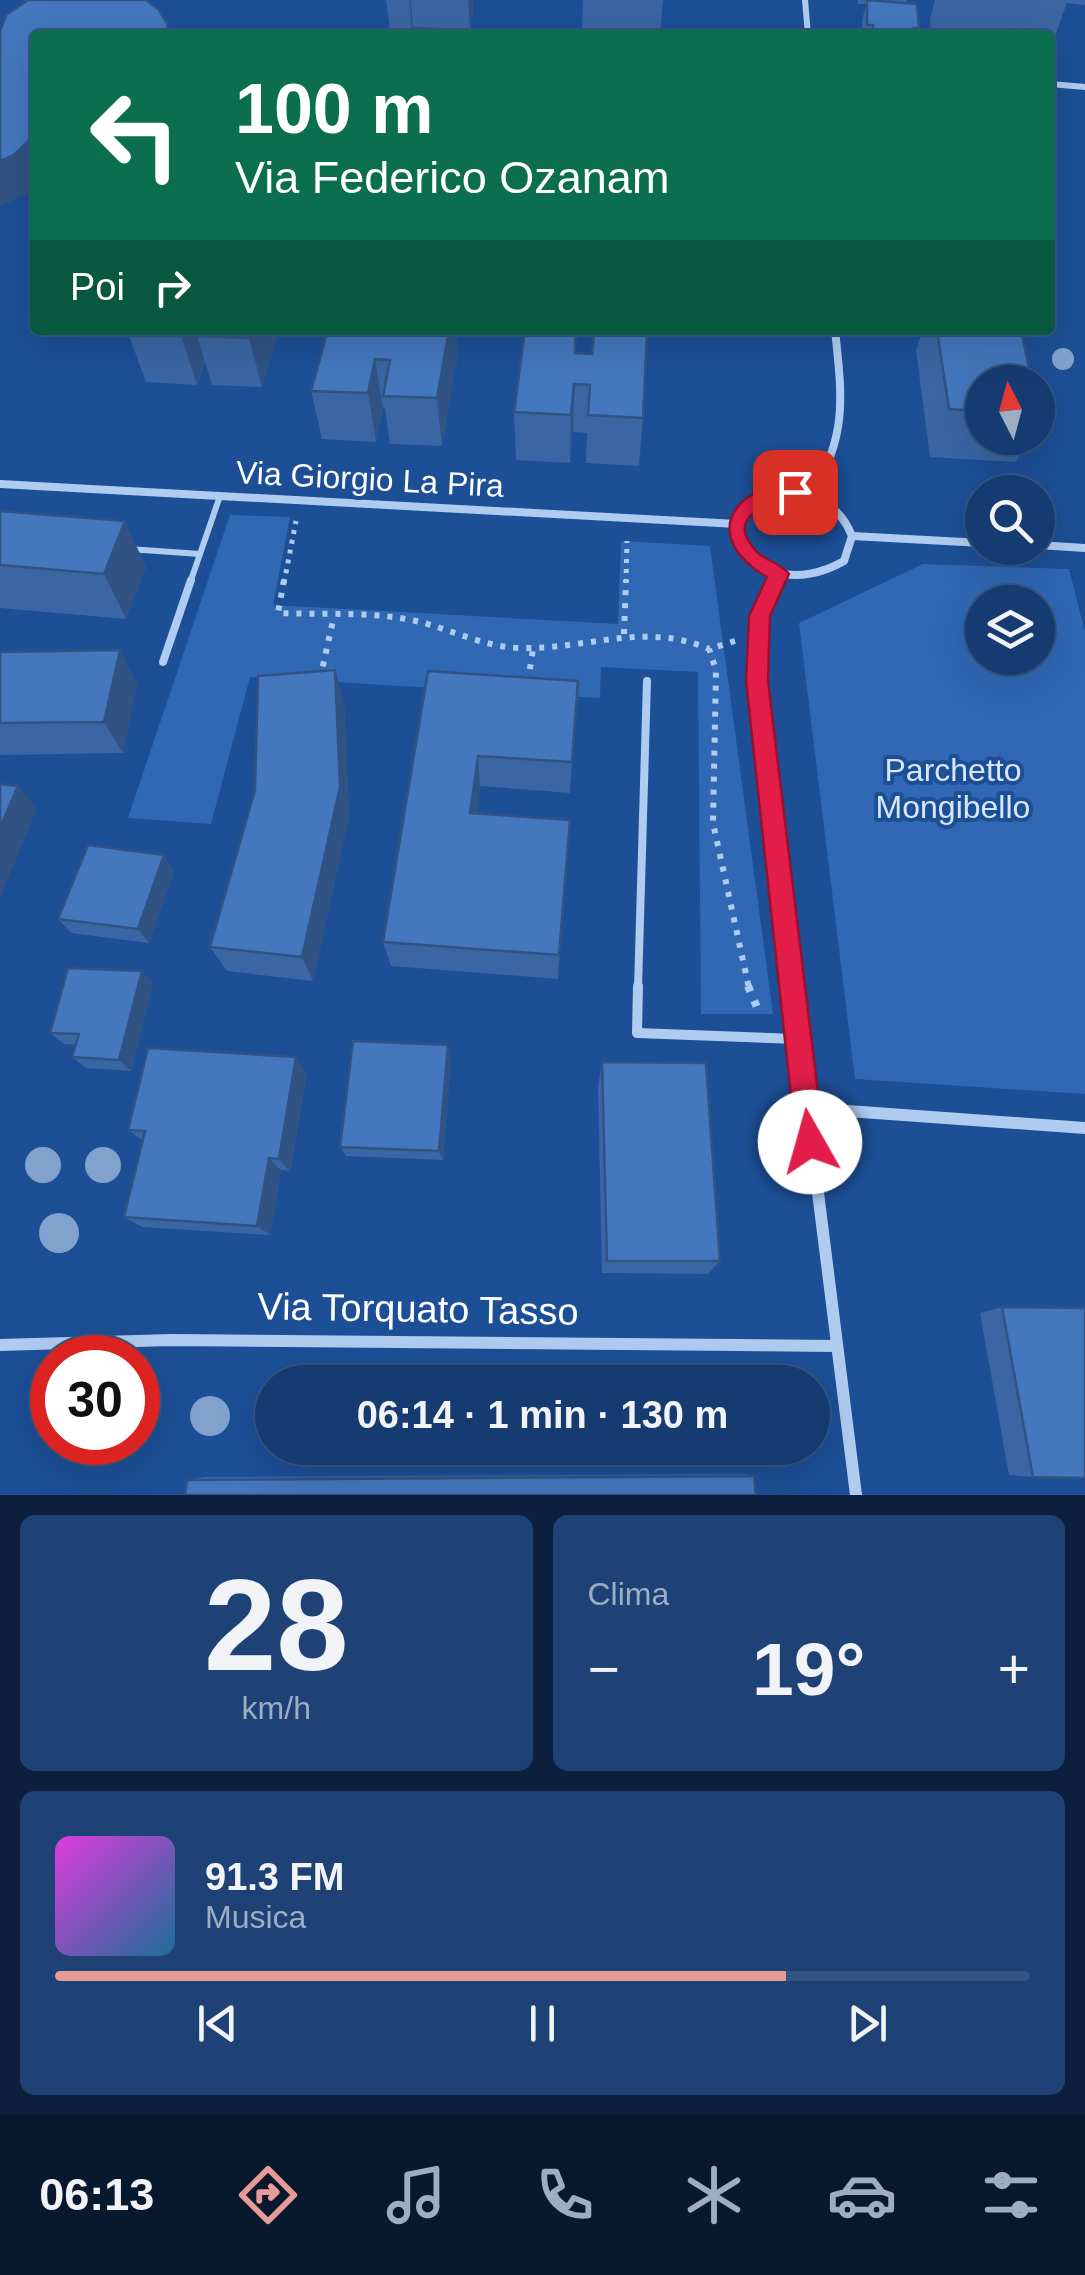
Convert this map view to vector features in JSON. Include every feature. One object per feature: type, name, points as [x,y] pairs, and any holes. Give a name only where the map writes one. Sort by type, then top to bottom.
[{"type":"street","points":[[805,0],[808,30]]},
{"type":"street","points":[[1055,84],[1085,86]]},
{"type":"street","points":[[812,495],[840,444],[843,412],[835,335]]},
{"type":"street","name":"Via Giorgio La Pira","points":[[0,484],[737,524]]},
{"type":"street","points":[[778,492],[812,495],[840,512],[852,536],[844,562],[816,576],[779,574],[751,558],[742,548],[737,524],[751,502],[778,492]]},
{"type":"street","points":[[852,536],[965,542]]},
{"type":"street","points":[[1055,547],[1085,548]]},
{"type":"street","points":[[779,574],[762,607],[756,642],[759,704],[856,1495]]},
{"type":"street","points":[[806,1108],[1085,1128]]},
{"type":"street","name":"Via Torquato Tasso","points":[[0,1345],[172,1340],[836,1346]]},
{"type":"lane","points":[[162,662],[220,496]]},
{"type":"lane","points":[[127,549],[200,554]]},
{"type":"lane","points":[[647,680],[638,1033],[798,1039]]},
{"type":"path","points":[[300,500],[278,613],[416,621],[475,643],[532,649],[624,634],[687,637],[710,649],[716,670],[713,823],[743,972],[770,1038]]},
{"type":"path","points":[[624,634],[628,518]]},
{"type":"path","points":[[320,681],[334,616]]},
{"type":"path","points":[[710,649],[725,641],[756,642]]},
{"type":"path","points":[[526,693],[532,649]]},
{"type":"green space","points":[[230,515],[290,517],[273,605],[618,624],[621,541],[710,546],[773,1014],[701,1014],[698,672],[601,667],[600,698],[250,677],[211,824],[128,818]]},
{"type":"green space","name":"Parchetto Mongibello","points":[[923,564],[1069,569],[1085,632],[1085,1094],[855,1079],[799,623]]},
{"type":"building","points":[[28,0],[146,0],[159,10],[168,25],[166,30],[30,30],[30,136],[14,155],[0,161],[0,31],[6,15]]},
{"type":"building","points":[[867,0],[917,4],[919,28],[873,30],[873,25],[867,25]]},
{"type":"building","points":[[197,335],[250,335],[249,338]]},
{"type":"building","points":[[327,335],[448,335],[437,398],[383,396],[390,360],[375,359],[368,393],[311,391]]},
{"type":"building","points":[[524,335],[576,335],[575,353],[592,354],[594,335],[647,335],[643,418],[588,415],[590,385],[574,384],[571,415],[514,412]]},
{"type":"building","points":[[938,335],[1022,335],[1028,365],[965,365],[965,410],[949,409]]},
{"type":"building","points":[[0,511],[125,521],[104,574],[0,565]]},
{"type":"building","points":[[120,650],[104,722],[0,723],[0,652]]},
{"type":"building","points":[[335,670],[340,787],[302,957],[210,947],[255,790],[258,676]]},
{"type":"building","points":[[428,671],[578,681],[572,762],[478,756],[470,813],[570,820],[559,955],[383,942]]},
{"type":"building","points":[[0,784],[18,786],[0,828]]},
{"type":"building","points":[[88,845],[164,855],[138,929],[58,919]]},
{"type":"building","points":[[68,968],[142,971],[119,1060],[72,1057],[79,1034],[50,1033]]},
{"type":"building","points":[[353,1041],[448,1045],[439,1151],[340,1147]]},
{"type":"building","points":[[148,1048],[296,1057],[279,1159],[269,1158],[257,1226],[124,1217],[145,1131],[128,1130]]},
{"type":"building","points":[[602,1062],[706,1063],[720,1261],[607,1261]]},
{"type":"building","points":[[1002,1307],[1085,1308],[1085,1478],[1033,1477]]},
{"type":"building","points":[[754,1476],[756,1495],[185,1495],[187,1480]]},
{"type":"route","points":[[795,492],[778,492],[751,502],[737,524],[737,536],[751,558],[779,574],[760,616],[757,681],[810,1142]]}]
